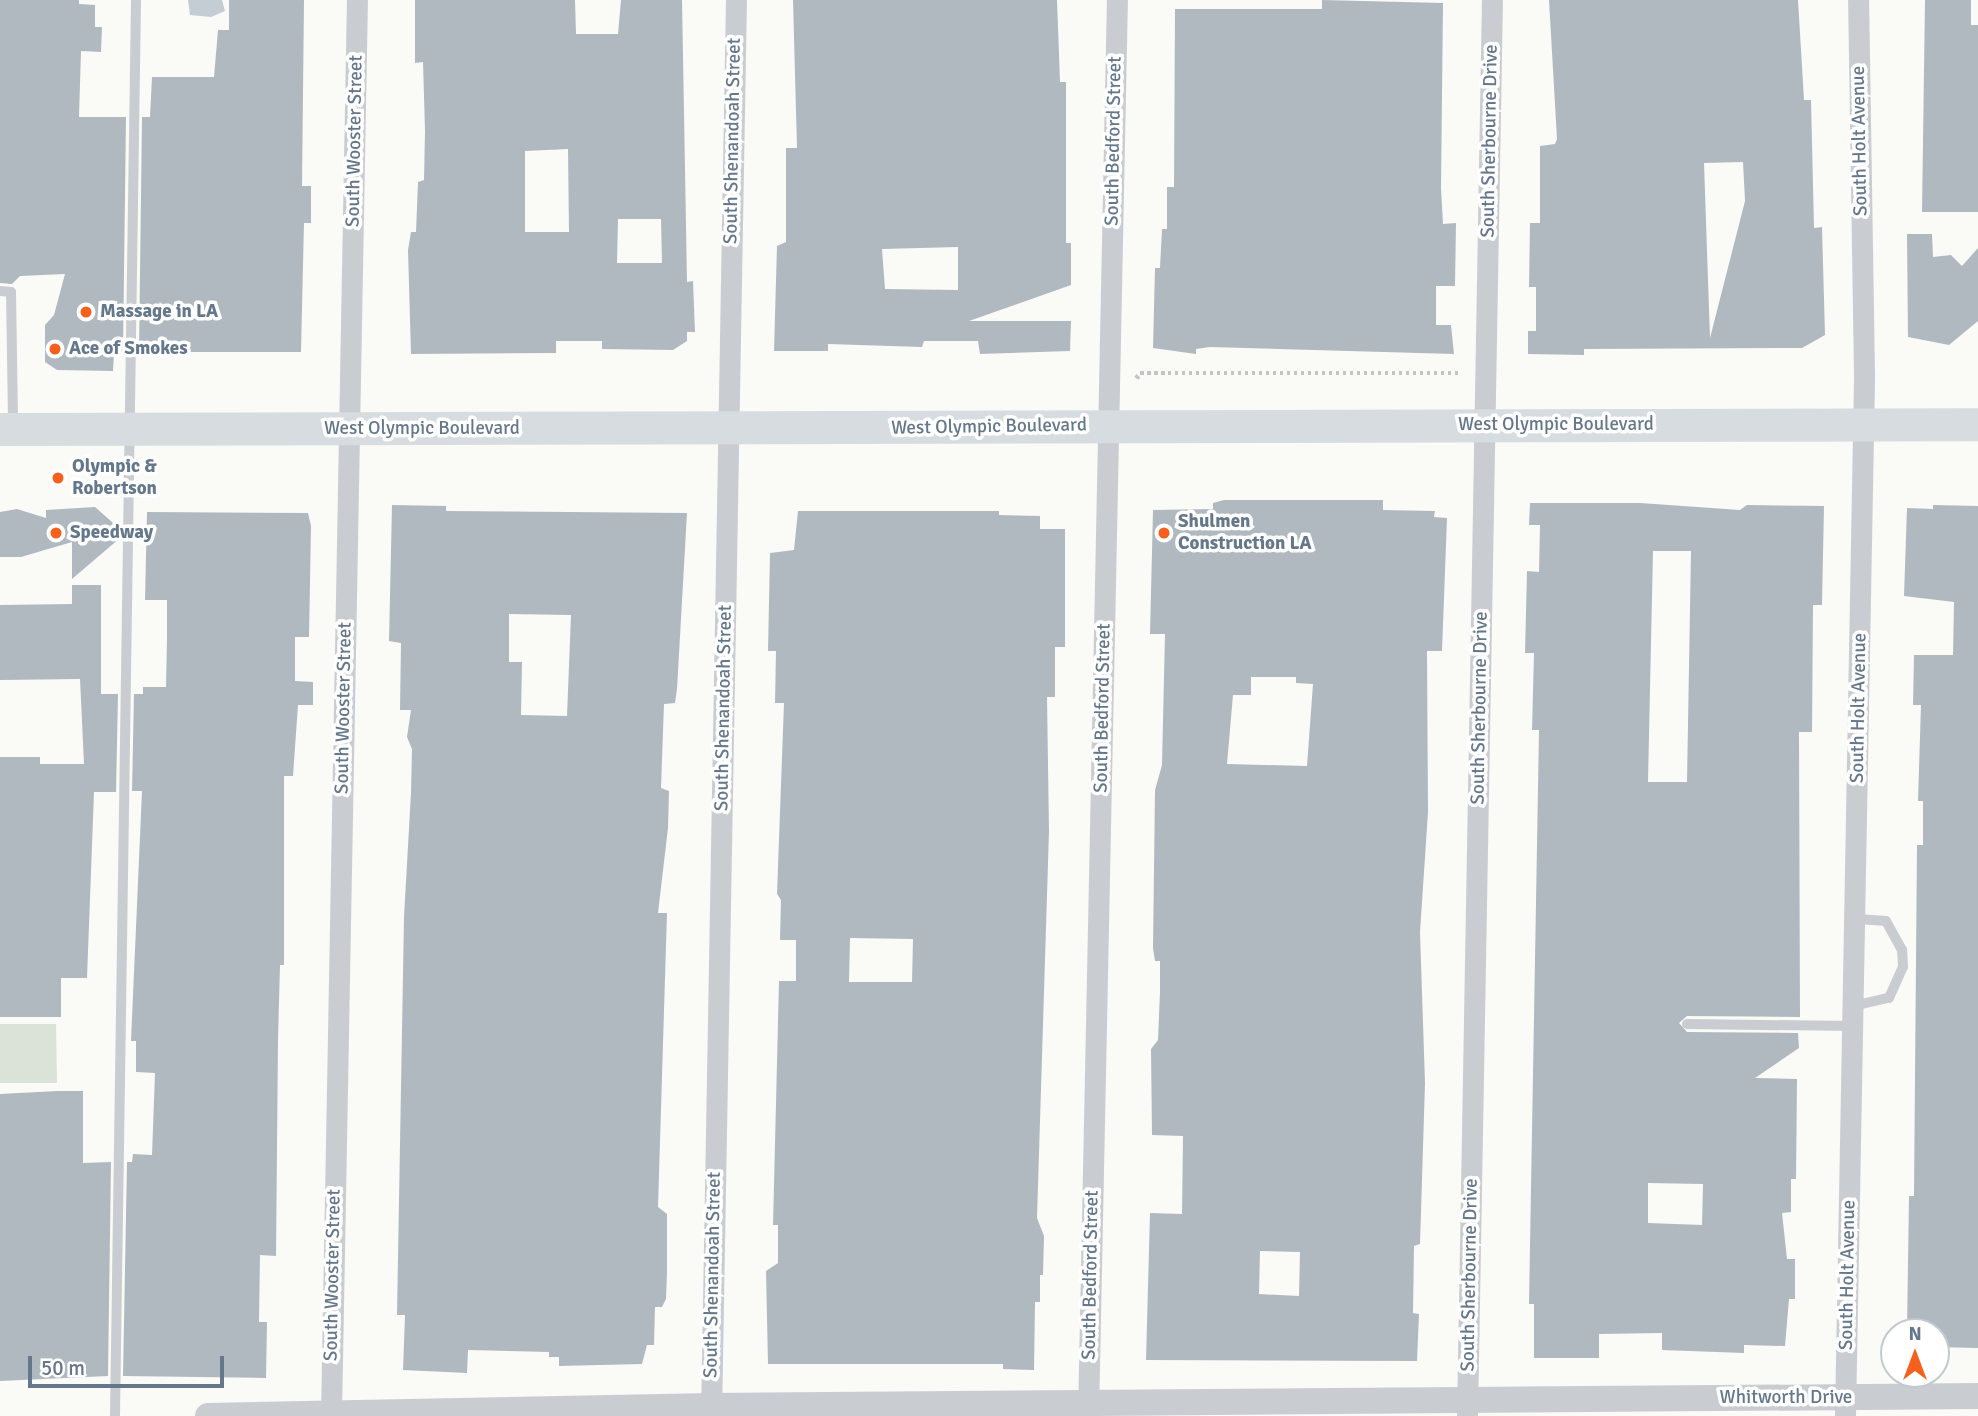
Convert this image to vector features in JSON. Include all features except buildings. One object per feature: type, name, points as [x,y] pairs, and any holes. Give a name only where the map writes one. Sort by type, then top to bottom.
[{"type":"main road","name":"West Olympic Boulevard","points":[[6,429],[1978,424]]},
{"type":"street","name":"South Wooster Street","points":[[331,1415],[358,0]]},
{"type":"street","name":"South Shenandoah Street","points":[[711,1411],[736,0]]},
{"type":"street","name":"South Bedford Street","points":[[1088,1411],[1117,0]]},
{"type":"street","name":"South Sherbourne Drive","points":[[1467,1409],[1492,0]]},
{"type":"street","name":"South Holt Avenue","points":[[1845,1407],[1863,425],[1858,0]]},
{"type":"street","name":"Whitworth Drive","points":[[208,1416],[711,1411],[1845,1407],[1978,1396]]},
{"type":"lane","points":[[114,1416],[127,429],[136,0]]},
{"type":"lane","points":[[0,291],[11,292],[6,429]]},
{"type":"lane","points":[[1687,1024],[1853,1016],[1889,998],[1903,967],[1902,950],[1886,921],[1855,919]]},
{"type":"path","points":[[1136,378],[1140,373],[1458,373]]},
{"type":"shaded area","points":[[188,0],[222,0],[225,11],[211,17],[190,15]]},
{"type":"shaded area","points":[[0,1024],[56,1024],[57,1083],[0,1083]]},
{"type":"place","name":"Massage in LA","points":[[86,312]]},
{"type":"place","name":"Ace of Smokes","points":[[55,349]]},
{"type":"place","name":"Olympic & Robertson","points":[[58,478]]},
{"type":"place","name":"Speedway","points":[[56,533]]},
{"type":"place","name":"Shulmen Construction LA","points":[[1164,533]]}]
